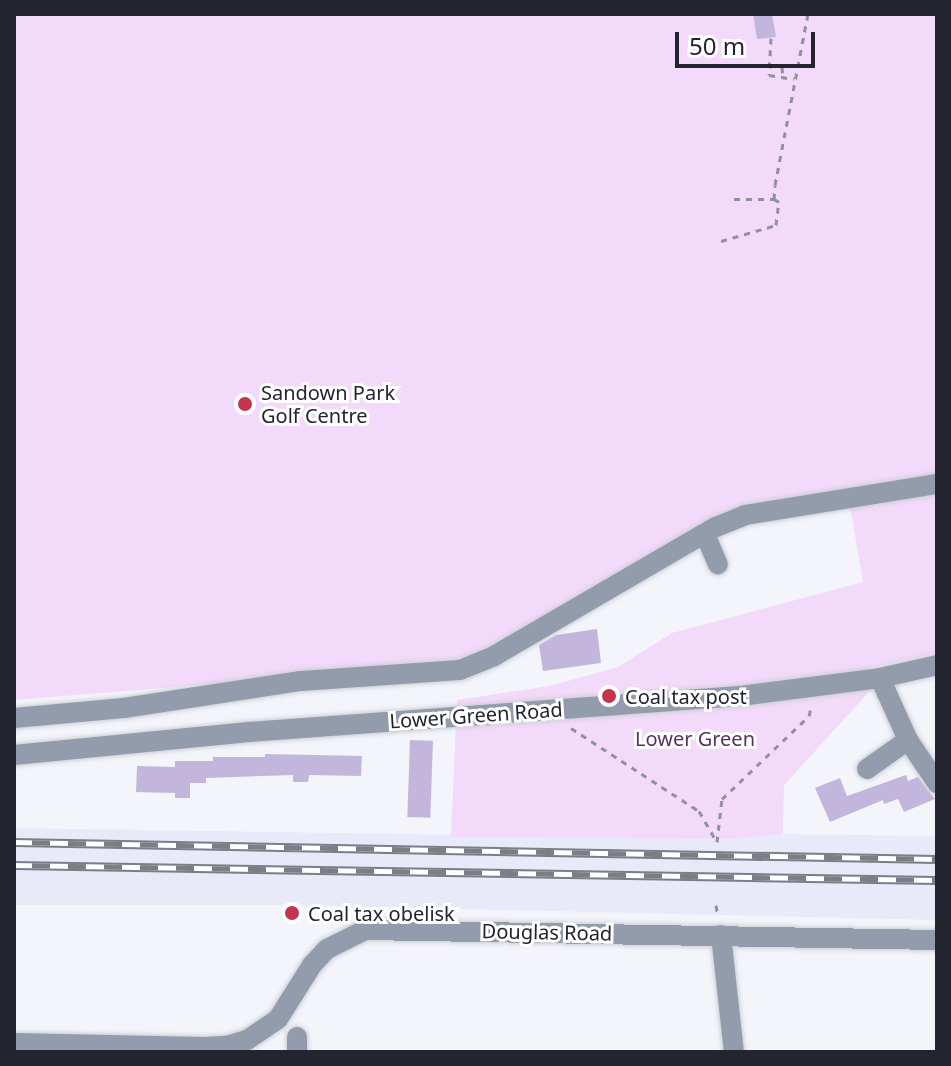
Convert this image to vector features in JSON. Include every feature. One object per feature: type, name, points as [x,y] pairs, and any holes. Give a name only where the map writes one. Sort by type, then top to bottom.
[{"type":"street","points":[[14,718],[124,708],[301,681],[460,670],[494,656],[705,534],[745,515],[937,484]]},
{"type":"street","points":[[705,534],[718,564]]},
{"type":"street","name":"Lower Green Road","points":[[14,755],[263,731],[818,687],[880,678],[937,665]]},
{"type":"street","points":[[880,678],[908,740],[937,783]]},
{"type":"street","points":[[867,769],[908,740]]},
{"type":"street","name":"Douglas Road","points":[[14,1043],[249,1046],[278,1019],[312,965],[327,949],[365,930],[937,940]]},
{"type":"street","points":[[721,935],[734,1052]]},
{"type":"path","points":[[774,199],[808,14]]},
{"type":"path","points":[[771,38],[769,75],[794,79]]},
{"type":"path","points":[[782,67],[783,77]]},
{"type":"path","points":[[721,241],[776,225],[779,202],[774,199],[734,199]]},
{"type":"path","points":[[549,709],[699,811],[717,842],[722,799],[809,716],[818,687]]},
{"type":"shaded area","points":[[14,828],[734,839],[783,834],[937,836],[937,920],[286,905],[14,905]]},
{"type":"green space","name":"Sandown Park Golf Centre","points":[[14,14],[937,14],[937,479],[736,509],[477,654],[426,667],[14,700]]},
{"type":"green space","name":"Lower Green","points":[[937,494],[937,653],[868,668],[868,693],[784,785],[783,834],[734,839],[451,837],[457,700],[550,686],[618,667],[672,633],[863,582],[850,506]]},
{"type":"building","points":[[753,14],[772,14],[776,37],[757,39]]},
{"type":"building","points":[[597,629],[601,663],[543,671],[539,645],[556,635]]},
{"type":"building","points":[[410,740],[433,741],[430,818],[407,817]]},
{"type":"building","points":[[265,754],[362,756],[361,776],[309,775],[308,782],[293,782],[293,775],[206,778],[206,783],[190,783],[190,798],[175,798],[175,793],[136,792],[137,766],[175,767],[175,761],[265,757]]},
{"type":"building","points":[[906,775],[908,781],[918,777],[935,799],[904,812],[898,799],[884,804],[883,800],[830,822],[815,788],[840,778],[847,796]]},
{"type":"railway","points":[[14,842],[937,859]]},
{"type":"railway","points":[[14,865],[937,880]]},
{"type":"place","name":"Sandown Park Golf Centre","points":[[245,404]]},
{"type":"place","name":"Coal tax post","points":[[609,696]]},
{"type":"place","name":"Coal tax obelisk","points":[[292,913]]}]
